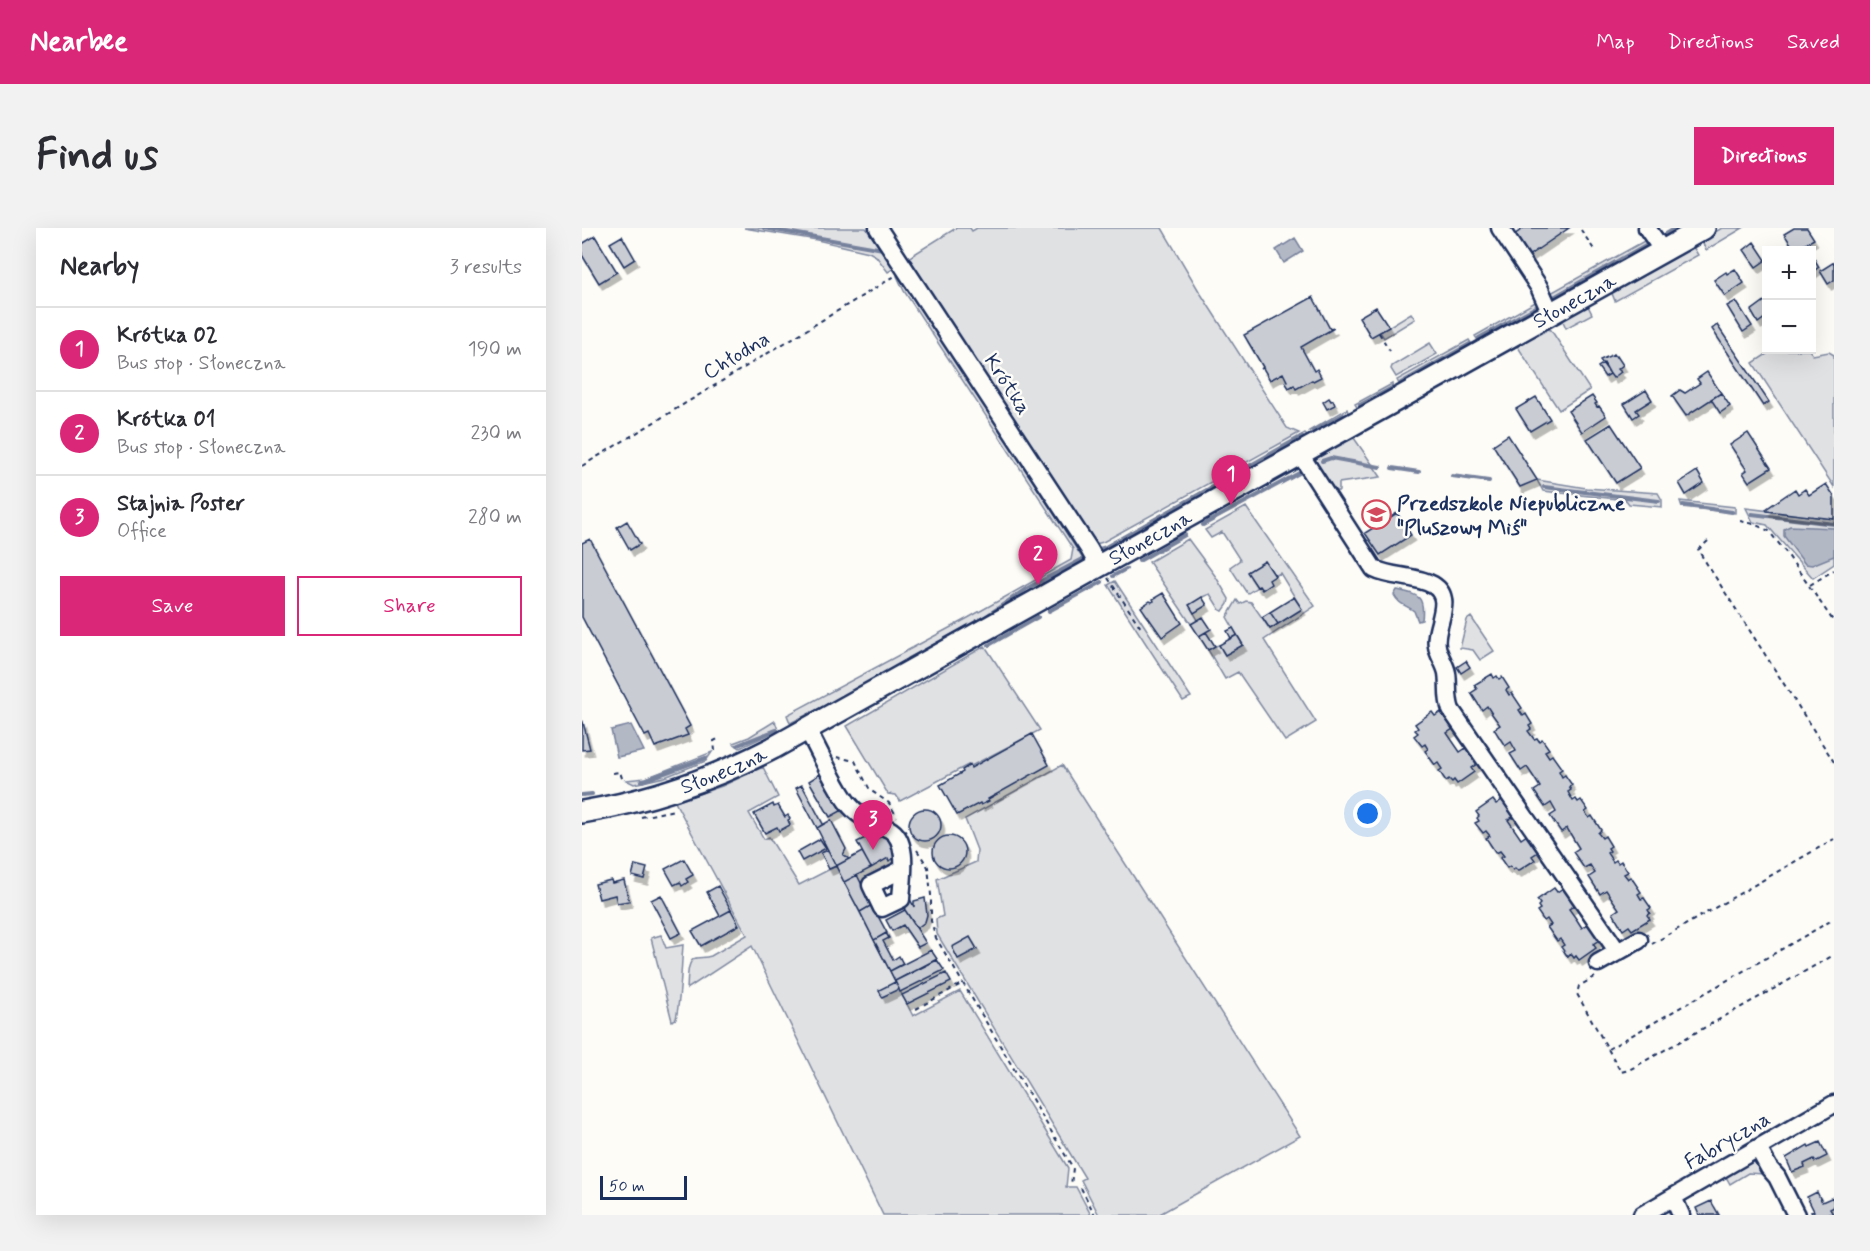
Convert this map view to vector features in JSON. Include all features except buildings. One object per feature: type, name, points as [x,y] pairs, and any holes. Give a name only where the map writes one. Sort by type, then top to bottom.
[{"type":"main road","name":"Słoneczna","points":[[582,812],[647,798],[702,781],[745,762],[1102,570],[1300,454],[1704,228]]},
{"type":"street","name":"Krótka","points":[[878,228],[1102,570]]},
{"type":"street","points":[[1500,228],[1539,287],[1551,314]]},
{"type":"street","points":[[1647,228],[1663,251]]},
{"type":"street","points":[[1300,454],[1374,569],[1382,573],[1423,581],[1440,592],[1444,606],[1436,645],[1446,671],[1451,710],[1618,952]]},
{"type":"street","points":[[807,729],[848,802],[857,813],[866,820],[895,833],[904,857],[903,869]]},
{"type":"street","points":[[1598,969],[1618,952],[1644,943]]},
{"type":"street","name":"Fabryczna","points":[[1642,1215],[1834,1104]]},
{"type":"street","points":[[1758,1148],[1769,1168],[1778,1177],[1796,1215]]},
{"type":"street","points":[[1672,1197],[1681,1215]]},
{"type":"path","points":[[1581,231],[1595,251]]},
{"type":"path","name":"Chłodna","points":[[582,466],[895,276],[905,267]]},
{"type":"path","points":[[1379,333],[1390,351]]},
{"type":"path","points":[[1740,521],[1769,531],[1810,585],[1834,622]]},
{"type":"path","points":[[1708,541],[1698,550],[1834,762]]},
{"type":"path","points":[[1102,570],[1141,628]]},
{"type":"path","points":[[1810,585],[1834,570]]},
{"type":"path","points":[[715,751],[714,741],[717,739]]},
{"type":"path","points":[[822,754],[855,761],[870,790],[889,803],[900,821]]},
{"type":"path","points":[[613,773],[620,772],[623,781]]},
{"type":"path","points":[[1644,943],[1834,839]]},
{"type":"path","points":[[917,848],[928,867],[932,921],[936,938],[1073,1168],[1071,1185]]},
{"type":"path","points":[[1608,1049],[1834,920]]},
{"type":"path","points":[[1598,969],[1579,986],[1577,994],[1621,1072],[1629,1070],[1834,955]]},
{"type":"path","points":[[916,1009],[963,983]]},
{"type":"path","points":[[1081,1188],[1095,1215]]},
{"type":"shaded area","points":[[744,228],[866,228],[877,244],[883,246],[898,266],[888,272],[876,256],[869,252],[817,240]]},
{"type":"shaded area","points":[[956,228],[970,228],[972,231],[977,228],[1162,228],[1199,291],[1287,428],[1299,433],[1103,542],[1092,545],[908,258]]},
{"type":"shaded area","points":[[1722,228],[1743,228],[1706,250],[1701,240]]},
{"type":"shaded area","points":[[1295,238],[1303,251],[1284,263],[1276,250]]},
{"type":"shaded area","points":[[1646,240],[1650,247],[1554,300],[1549,294]]},
{"type":"shaded area","points":[[1692,245],[1698,255],[1615,301],[1611,291]]},
{"type":"shaded area","points":[[904,274],[1088,561],[1045,586],[1041,580],[1031,585],[1034,592],[817,714],[791,725],[787,715],[1071,560],[1073,549],[904,291],[897,276]]},
{"type":"shaded area","points":[[1539,300],[1540,304],[1532,314],[1479,342],[1475,336]]},
{"type":"shaded area","points":[[1587,304],[1592,314],[1566,328],[1562,319]]},
{"type":"shaded area","points":[[1411,313],[1415,319],[1384,338],[1380,332]]},
{"type":"shaded area","points":[[1544,328],[1551,330],[1590,390],[1559,410],[1516,344]]},
{"type":"shaded area","points":[[1469,340],[1473,346],[1406,385],[1399,384],[1397,380]]},
{"type":"shaded area","points":[[1430,343],[1437,354],[1396,377],[1391,369],[1392,366]]},
{"type":"shaded area","points":[[1829,352],[1834,355],[1834,487],[1753,363],[1767,354],[1813,355]]},
{"type":"shaded area","points":[[1392,384],[1393,390],[1358,409],[1355,404]]},
{"type":"shaded area","points":[[1347,409],[1349,415],[1313,437],[1309,431]]},
{"type":"shaded area","points":[[1305,433],[1308,439],[1102,555],[1094,549],[1105,546]]},
{"type":"shaded area","points":[[1354,438],[1381,477],[1339,483],[1339,491],[1334,491],[1315,460],[1324,452]]},
{"type":"shaded area","points":[[1537,480],[1586,488],[1658,493],[1662,500],[1662,507],[1629,504],[1626,500],[1543,491]]},
{"type":"shaded area","points":[[1680,501],[1735,507],[1735,513],[1682,507]]},
{"type":"shaded area","points":[[1246,507],[1315,606],[1264,640],[1316,722],[1285,741],[1238,672],[1225,679],[1208,650],[1219,645],[1225,655],[1243,645],[1227,617],[1237,600],[1240,604],[1246,601],[1251,602],[1270,629],[1302,609],[1280,573],[1275,576],[1265,561],[1248,572],[1257,587],[1246,592],[1230,567],[1240,560],[1222,532],[1211,538],[1205,530]]},
{"type":"shaded area","points":[[1746,508],[1834,519],[1834,564],[1813,578],[1767,525],[1753,522]]},
{"type":"shaded area","points":[[1790,526],[1834,528],[1834,556],[1812,565],[1805,564],[1784,536],[1784,529]]},
{"type":"shaded area","points":[[1188,539],[1229,599],[1223,611],[1210,594],[1202,597],[1194,613],[1198,620],[1191,624],[1149,562]]},
{"type":"shaded area","points":[[1115,581],[1191,697],[1183,701],[1108,585]]},
{"type":"shaded area","points":[[1397,590],[1419,598],[1423,612],[1422,620],[1418,621],[1414,611],[1400,603],[1394,595]]},
{"type":"shaded area","points":[[1471,617],[1494,651],[1480,660],[1473,650],[1460,648],[1467,620]]},
{"type":"shaded area","points":[[985,646],[1040,730],[900,801],[896,795],[888,794],[847,726]]},
{"type":"shaded area","points":[[775,721],[778,730],[740,748],[733,743],[749,737]]},
{"type":"shaded area","points":[[631,725],[644,751],[617,757],[611,730]]},
{"type":"shaded area","points":[[712,752],[706,761],[665,777],[634,784],[626,780],[646,778]]},
{"type":"shaded area","points":[[1062,765],[1300,1136],[1158,1215],[1099,1215],[1081,1180],[1085,1178],[937,934],[936,919],[943,916],[937,879],[976,862],[977,850],[965,819]]},
{"type":"shaded area","points":[[763,767],[778,797],[749,813],[764,839],[769,837],[799,885],[836,866],[913,1016],[960,991],[1068,1168],[1066,1187],[1076,1187],[1091,1215],[883,1215],[752,946],[687,989],[689,967],[693,960],[711,956],[747,935],[675,802],[722,786]]},
{"type":"shaded area","points":[[661,935],[666,948],[683,945],[678,1010],[676,1019],[672,1021],[651,938]]},
{"type":"shaded area","points":[[1752,1161],[1759,1165],[1763,1174],[1748,1173],[1730,1184],[1725,1175]]},
{"type":"waterway","points":[[764,228],[883,249],[885,253]]},
{"type":"waterway","points":[[1661,237],[1676,228]]},
{"type":"waterway","points":[[1554,297],[1649,243]]},
{"type":"waterway","points":[[1479,338],[1536,307]]},
{"type":"waterway","points":[[1401,383],[1470,344]]},
{"type":"waterway","points":[[1360,405],[1392,388]]},
{"type":"waterway","points":[[1313,431],[1343,415]]},
{"type":"waterway","points":[[1101,550],[1302,437]]},
{"type":"waterway","points":[[1322,461],[1331,458],[1380,467]]},
{"type":"waterway","points":[[1392,468],[1419,472]]},
{"type":"waterway","points":[[1203,525],[1301,472]]},
{"type":"waterway","points":[[1452,476],[1489,481]]},
{"type":"waterway","points":[[909,659],[981,620],[1026,589],[1085,560],[1035,482]]},
{"type":"waterway","points":[[1544,487],[1659,501]]},
{"type":"waterway","points":[[1683,505],[1732,512]]},
{"type":"waterway","points":[[1752,514],[1834,524]]},
{"type":"waterway","points":[[1139,561],[1185,535]]},
{"type":"waterway","points":[[1113,576],[1126,569]]},
{"type":"waterway","points":[[1049,611],[1102,582]]},
{"type":"waterway","points":[[989,645],[1038,617]]},
{"type":"waterway","points":[[867,684],[900,665]]},
{"type":"waterway","points":[[793,723],[829,705]]},
{"type":"waterway","points":[[738,745],[776,730]]},
{"type":"waterway","points":[[642,781],[706,758]]},
{"type":"waterway","points":[[582,795],[592,794]]},
{"type":"place","name":"Krótka 02","points":[[1231,505]]},
{"type":"place","name":"Przedszkole Niepubliczne \"Pluszowy Miś\"","points":[[1376,515]]},
{"type":"place","name":"Krótka 01","points":[[1038,585]]},
{"type":"place","name":"Stajnia Poster","points":[[873,850]]}]
